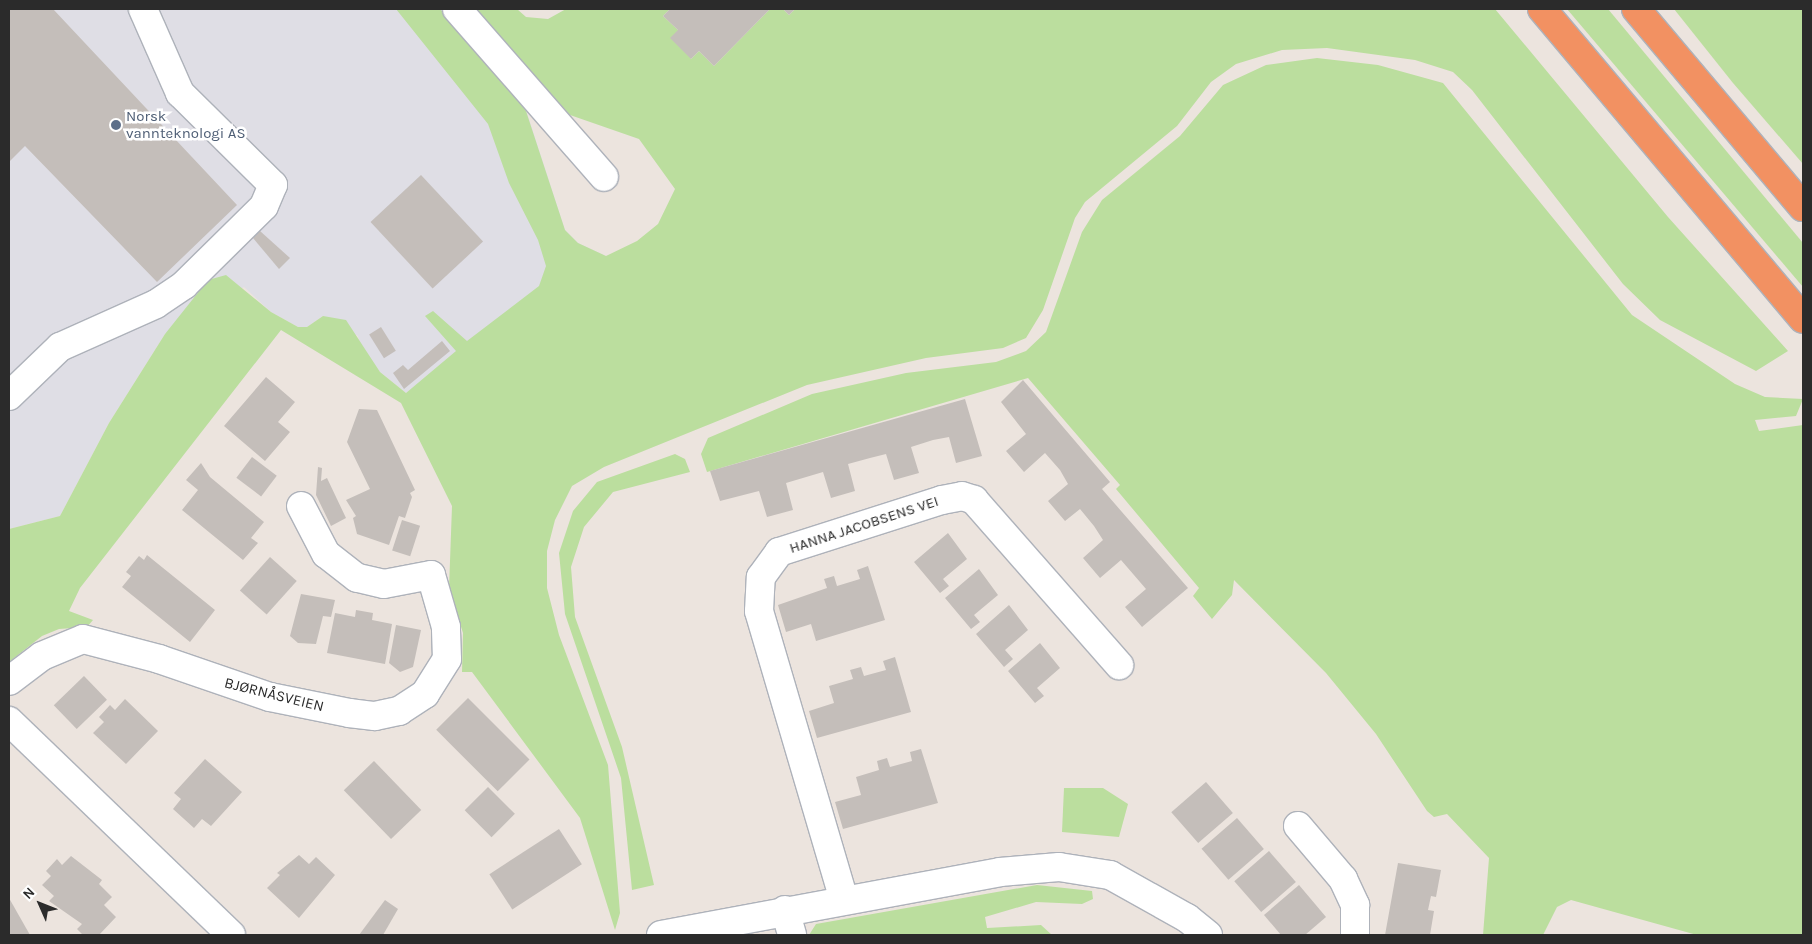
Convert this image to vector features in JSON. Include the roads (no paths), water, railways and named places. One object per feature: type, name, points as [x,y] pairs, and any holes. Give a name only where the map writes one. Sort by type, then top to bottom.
[{"type":"highway","points":[[1542,9],[1803,320]]},
{"type":"highway","points":[[1636,9],[1803,207]]},
{"type":"street","points":[[9,396],[60,347],[156,304],[184,285],[264,206],[273,185],[180,93],[142,9]]},
{"type":"street","points":[[457,9],[604,177]]},
{"type":"street","name":"HANNA JACOBSENS VEI","points":[[844,900],[759,611],[761,577],[779,552],[942,500],[962,496],[974,500],[1119,665]]},
{"type":"street","name":"BJØRNÅSVEIEN","points":[[9,681],[42,656],[83,639],[159,659],[270,697],[366,715],[399,711],[425,694],[447,659],[446,627],[431,575],[384,584],[357,578],[326,554],[301,506]]},
{"type":"street","points":[[9,721],[231,935]]},
{"type":"street","points":[[1298,826],[1343,879],[1355,905],[1355,935]]},
{"type":"street","points":[[661,935],[788,923],[844,900],[1000,872],[1059,867],[1096,870],[1187,918],[1208,935]]},
{"type":"place","name":"Norsk vannteknologi AS","points":[[116,125]]}]
